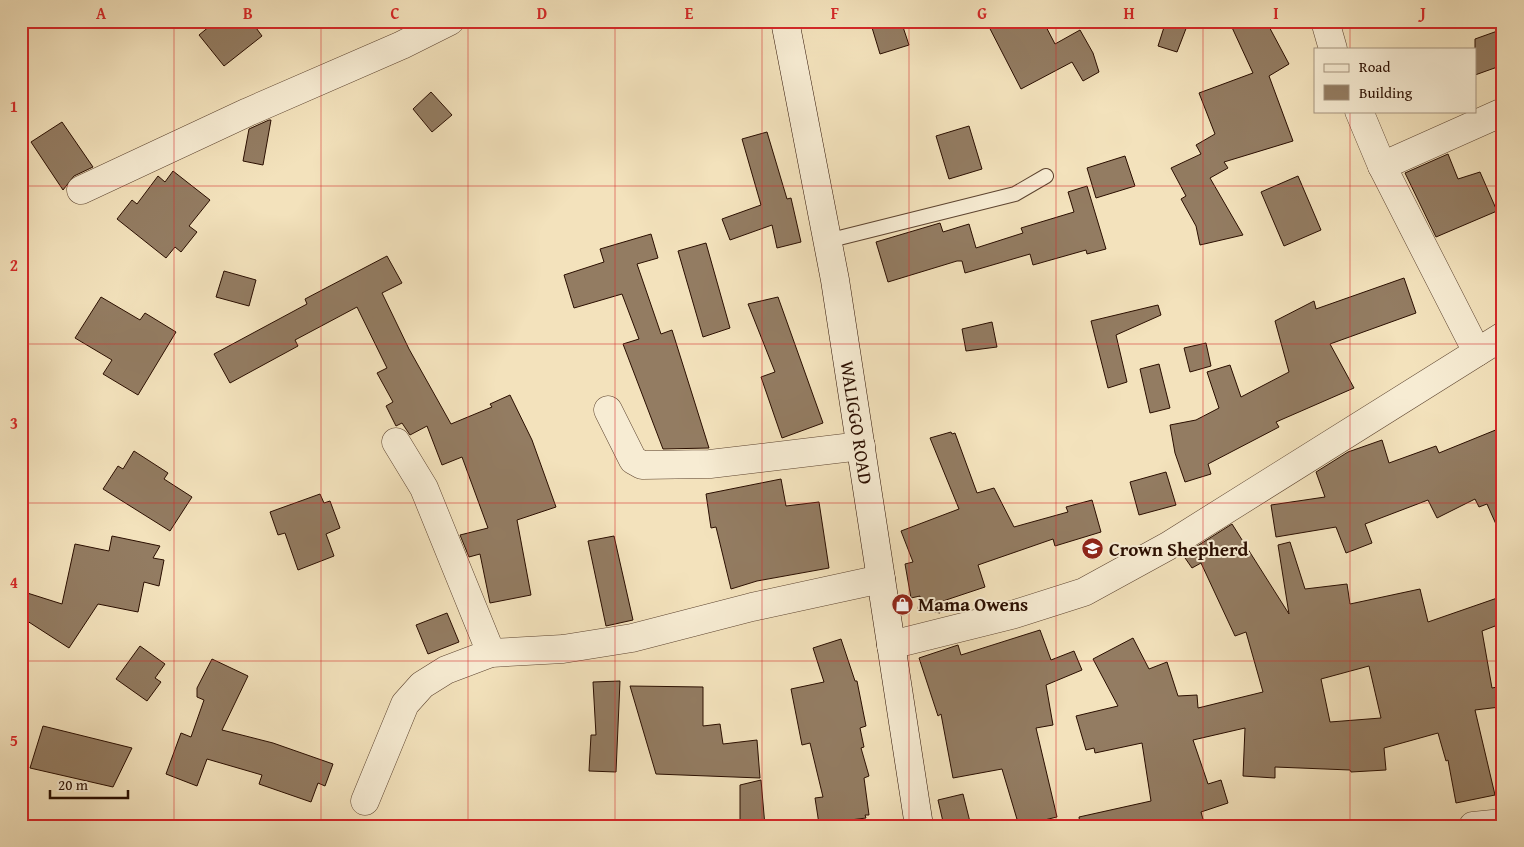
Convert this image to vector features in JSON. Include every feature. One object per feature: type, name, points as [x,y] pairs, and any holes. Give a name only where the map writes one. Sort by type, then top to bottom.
[{"type":"street","points":[[81,190],[248,112],[402,45],[450,21]]},
{"type":"street","points":[[1325,21],[1333,48]]},
{"type":"street","name":"WALIGGO ROAD","points":[[791,23],[861,446],[919,826]]},
{"type":"street","points":[[1359,112],[1382,166],[1477,352]]},
{"type":"street","points":[[1382,166],[1503,112]]},
{"type":"street","points":[[891,646],[1015,614],[1084,592],[1168,546],[1477,352],[1502,340]]},
{"type":"street","points":[[608,410],[633,460],[642,465],[710,464],[861,446]]},
{"type":"street","points":[[396,442],[424,488],[491,653]]},
{"type":"street","points":[[365,801],[405,704],[422,685],[446,670],[491,653],[563,649],[632,638],[752,607],[882,579]]},
{"type":"street","points":[[1473,826],[1503,823]]},
{"type":"lane","points":[[827,241],[1015,194],[1046,176]]},
{"type":"building","points":[[216,21],[251,21],[262,36],[224,66],[199,35]]},
{"type":"building","points":[[870,21],[901,21],[909,45],[880,54]]},
{"type":"building","points":[[986,21],[1043,21],[1055,44],[1080,30],[1093,53],[1099,72],[1083,81],[1072,62],[1021,89]]},
{"type":"building","points":[[1166,21],[1187,26],[1177,52],[1158,46]]},
{"type":"building","points":[[1229,21],[1266,21],[1289,64],[1269,76],[1293,141],[1224,162],[1228,168],[1210,178],[1243,235],[1200,245],[1196,226],[1181,199],[1186,196],[1171,168],[1201,154],[1196,145],[1215,134],[1199,93],[1253,73]]},
{"type":"building","points":[[1503,29],[1503,65],[1476,75],[1475,39]]},
{"type":"building","points":[[431,92],[452,115],[432,132],[413,109]]},
{"type":"building","points":[[271,120],[263,165],[243,161],[249,129]]},
{"type":"building","points":[[62,122],[93,167],[74,176],[63,190],[31,142]]},
{"type":"building","points":[[969,126],[982,169],[949,179],[936,136]]},
{"type":"building","points":[[767,132],[787,199],[791,198],[801,242],[777,248],[772,225],[730,240],[722,219],[761,205],[742,139]]},
{"type":"building","points":[[1448,154],[1458,179],[1480,172],[1497,211],[1436,237],[1405,173]]},
{"type":"building","points":[[1125,156],[1135,186],[1096,198],[1087,168]]},
{"type":"building","points":[[173,171],[210,200],[189,226],[197,232],[181,252],[175,247],[166,258],[117,219],[132,200],[137,204],[158,176],[165,182]]},
{"type":"building","points":[[1298,176],[1321,230],[1284,246],[1261,192]]},
{"type":"building","points":[[1087,186],[1106,249],[1087,254],[1086,250],[1033,265],[1030,254],[965,273],[962,261],[957,261],[888,282],[876,242],[940,223],[943,232],[969,224],[976,248],[1023,233],[1021,228],[1074,212],[1068,192]]},
{"type":"building","points":[[651,234],[658,258],[637,264],[661,334],[672,330],[709,448],[663,449],[623,344],[639,339],[622,294],[574,308],[564,275],[604,262],[600,249]]},
{"type":"building","points":[[706,243],[730,328],[703,337],[678,251]]},
{"type":"building","points":[[387,256],[402,283],[382,293],[409,349],[451,424],[492,407],[490,404],[510,395],[532,440],[556,507],[517,520],[531,595],[490,603],[480,554],[469,557],[460,535],[488,528],[462,457],[442,465],[427,426],[410,435],[402,423],[396,426],[386,406],[393,402],[377,373],[387,368],[357,307],[295,340],[298,346],[230,383],[214,354],[307,304],[305,299]]},
{"type":"building","points":[[224,271],[256,280],[249,306],[216,297]]},
{"type":"building","points":[[1404,278],[1416,313],[1330,344],[1354,388],[1276,422],[1279,427],[1208,464],[1211,474],[1185,482],[1175,453],[1170,425],[1196,420],[1219,408],[1207,372],[1230,365],[1241,397],[1289,372],[1275,321],[1314,301],[1316,309]]},
{"type":"building","points":[[101,297],[140,320],[145,313],[176,332],[138,395],[103,374],[112,360],[75,338]]},
{"type":"building","points":[[778,297],[823,423],[782,438],[761,377],[775,372],[748,304]]},
{"type":"building","points":[[1158,305],[1161,315],[1116,335],[1127,382],[1108,388],[1091,321]]},
{"type":"building","points":[[992,322],[997,347],[966,351],[962,329]]},
{"type":"building","points":[[1206,343],[1211,366],[1190,372],[1184,348]]},
{"type":"building","points":[[1159,364],[1170,408],[1150,413],[1140,369]]},
{"type":"building","points":[[1503,427],[1503,540],[1487,504],[1479,507],[1475,499],[1437,518],[1428,500],[1365,524],[1372,543],[1346,553],[1336,527],[1276,537],[1271,505],[1325,497],[1316,472],[1348,452],[1382,440],[1389,463],[1436,446],[1439,453]]},
{"type":"building","points":[[951,432],[952,434],[955,433],[977,493],[994,488],[1014,527],[1068,512],[1066,507],[1092,500],[1101,532],[1055,546],[1053,539],[978,565],[985,587],[943,601],[940,613],[918,609],[920,596],[911,598],[905,564],[913,562],[901,531],[959,509],[930,438]]},
{"type":"building","points":[[134,451],[168,473],[164,479],[192,497],[170,531],[103,489],[118,466],[123,469]]},
{"type":"building","points":[[1166,472],[1176,505],[1139,515],[1130,482]]},
{"type":"building","points":[[781,479],[786,506],[819,502],[829,568],[757,581],[731,589],[716,527],[711,528],[706,494]]},
{"type":"building","points":[[320,494],[324,503],[330,501],[340,528],[326,534],[334,556],[298,570],[285,533],[278,535],[270,512]]},
{"type":"building","points":[[1232,524],[1289,614],[1278,545],[1290,542],[1305,589],[1347,584],[1350,604],[1420,589],[1428,622],[1503,596],[1503,623],[1482,631],[1492,688],[1497,687],[1500,707],[1475,710],[1495,795],[1456,803],[1448,760],[1446,761],[1438,733],[1384,748],[1386,770],[1351,772],[1350,770],[1275,767],[1275,778],[1243,776],[1245,728],[1193,740],[1208,784],[1221,780],[1228,803],[1201,812],[1205,826],[1080,826],[1079,817],[1151,801],[1142,743],[1095,753],[1094,748],[1086,750],[1076,716],[1118,706],[1093,659],[1133,638],[1149,669],[1167,662],[1178,696],[1197,695],[1198,708],[1263,692],[1246,632],[1235,636],[1201,563],[1192,568],[1183,555]],"holes":[[[1369,666],[1381,718],[1330,722],[1321,679]]]},
{"type":"building","points":[[112,536],[160,546],[153,558],[164,560],[159,586],[144,582],[138,612],[98,604],[69,648],[21,617],[21,591],[62,604],[75,544],[109,551]]},
{"type":"building","points":[[614,536],[633,620],[606,626],[588,541]]},
{"type":"building","points":[[447,613],[459,642],[428,654],[416,625]]},
{"type":"building","points":[[1040,630],[1051,660],[1074,651],[1082,670],[1046,685],[1053,725],[1036,728],[1057,817],[1019,826],[1002,769],[953,778],[941,714],[938,716],[919,658],[958,645],[961,655]]},
{"type":"building","points":[[841,639],[855,681],[857,681],[866,726],[860,728],[864,747],[861,748],[869,776],[864,778],[869,815],[865,815],[866,818],[819,824],[815,798],[823,797],[810,743],[802,745],[791,689],[824,682],[813,648]]},
{"type":"building","points":[[140,646],[165,664],[155,678],[161,682],[147,701],[116,679]]},
{"type":"building","points":[[212,659],[248,676],[222,730],[273,743],[333,764],[325,786],[318,783],[311,802],[259,784],[262,775],[207,759],[197,786],[166,774],[181,733],[191,737],[204,700],[197,697],[197,688]]},
{"type":"building","points":[[620,681],[616,772],[589,771],[591,735],[596,735],[593,682]]},
{"type":"building","points":[[630,686],[703,687],[703,726],[720,724],[723,744],[757,740],[760,778],[656,774]]},
{"type":"building","points":[[43,726],[132,748],[113,787],[30,768]]},
{"type":"building","points":[[761,780],[765,826],[740,826],[740,785]]},
{"type":"building","points":[[963,794],[971,826],[944,826],[938,800]]},
{"type":"place","name":"Crown Shepherd","points":[[1093,549]]},
{"type":"place","name":"Mama Owens","points":[[902,604]]}]
